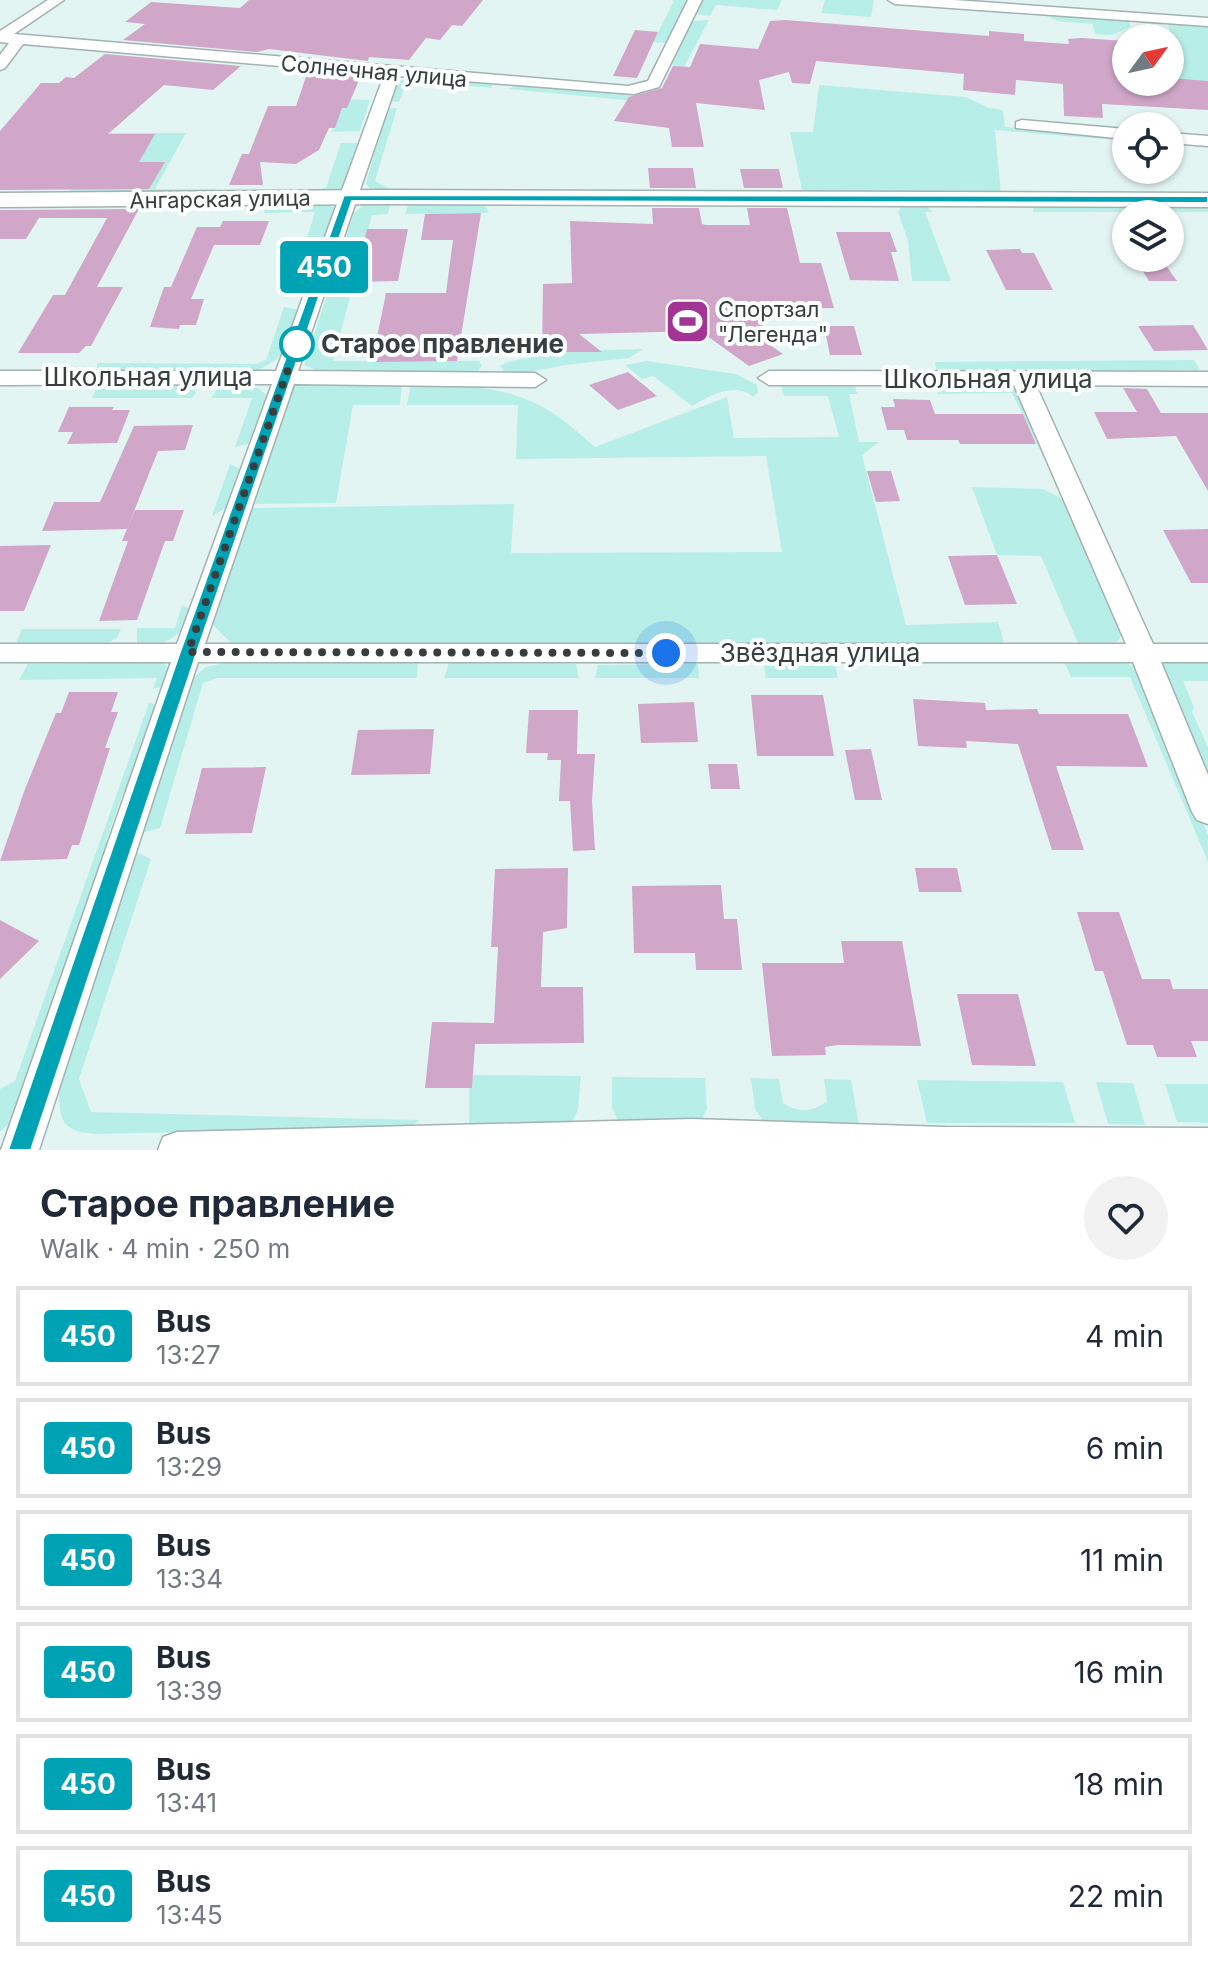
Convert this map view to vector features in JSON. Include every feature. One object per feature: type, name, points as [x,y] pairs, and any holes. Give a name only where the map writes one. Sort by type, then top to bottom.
[{"type":"street","points":[[0,65],[17,42],[5,38],[5,34],[57,0]]},
{"type":"street","name":"Солнечная улица","points":[[5,38],[392,73],[639,90],[654,84],[695,0]]},
{"type":"street","points":[[895,0],[1208,22]]},
{"type":"street","points":[[20,1150],[188,652],[392,73]]},
{"type":"street","points":[[1022,125],[1112,133]]},
{"type":"street","points":[[1184,139],[1208,141]]},
{"type":"street","name":"Ангарская улица","points":[[0,200],[348,197],[1208,200]]},
{"type":"street","name":"Школьная улица","points":[[0,378],[535,380]]},
{"type":"street","name":"Школьная улица","points":[[769,378],[1208,379]]},
{"type":"street","points":[[1023,380],[1144,654],[1208,812]]},
{"type":"street","name":"Звёздная улица","points":[[0,653],[1208,653]]},
{"type":"street","points":[[177,1150],[692,1137],[945,1145],[1208,1146]]},
{"type":"shaded area","points":[[669,0],[691,0],[667,43],[653,42],[674,1]]},
{"type":"shaded area","points":[[703,0],[782,0],[777,10],[716,5],[710,16],[695,14]]},
{"type":"shaded area","points":[[825,0],[874,0],[871,17],[821,13]]},
{"type":"shaded area","points":[[1048,12],[1130,20],[1130,24],[1112,24],[1112,35],[1095,34],[1093,24],[1057,21],[1049,17]]},
{"type":"shaded area","points":[[709,20],[684,67],[672,65],[691,21]]},
{"type":"shaded area","points":[[1168,23],[1208,24],[1208,85],[1184,83],[1184,24]]},
{"type":"shaded area","points":[[419,77],[492,83],[492,88],[426,82],[404,88],[399,102],[390,101],[398,81]]},
{"type":"shaded area","points":[[516,85],[638,95],[635,101],[508,89]]},
{"type":"shaded area","points":[[819,85],[966,97],[989,108],[1003,110],[1005,127],[1112,136],[1112,140],[995,130],[1001,195],[803,195],[790,132],[813,132]]},
{"type":"shaded area","points":[[341,99],[370,100],[360,131],[330,132],[335,128]]},
{"type":"shaded area","points":[[397,108],[375,181],[390,189],[525,190],[523,193],[370,189],[366,183],[387,109]]},
{"type":"shaded area","points":[[186,133],[155,189],[216,189],[210,196],[67,196],[103,134]]},
{"type":"shaded area","points":[[341,143],[357,143],[341,192],[314,196],[316,189],[326,188]]},
{"type":"shaded area","points":[[391,202],[388,214],[372,215],[333,361],[479,361],[482,366],[475,374],[319,371],[304,365],[354,213],[364,205]]},
{"type":"shaded area","points":[[409,202],[493,202],[485,206],[489,213],[405,214]]},
{"type":"shaded area","points":[[326,203],[336,209],[323,248],[304,248],[315,212],[264,213],[268,204]]},
{"type":"shaded area","points":[[902,205],[924,205],[933,212],[925,212],[951,281],[912,281],[908,241],[898,212]]},
{"type":"shaded area","points":[[1184,205],[1208,205],[1208,212],[1184,212]]},
{"type":"shaded area","points":[[1034,206],[1112,206],[1112,212],[1033,212]]},
{"type":"shaded area","points":[[284,307],[301,310],[284,350],[261,368],[249,372],[97,371],[97,363],[256,364],[266,360]]},
{"type":"shaded area","points":[[643,349],[629,358],[565,365],[509,376],[500,366],[542,352]]},
{"type":"shaded area","points":[[1194,360],[1200,370],[937,373],[935,362]]},
{"type":"shaded area","points":[[647,361],[736,374],[757,385],[758,392],[753,397],[746,392],[730,390],[692,406],[653,376],[642,379],[625,365]]},
{"type":"shaded area","points":[[296,383],[402,383],[400,405],[353,405],[336,503],[255,504],[290,389]]},
{"type":"shaded area","points":[[411,383],[483,388],[518,396],[557,416],[595,447],[727,397],[734,438],[839,437],[828,396],[784,396],[781,385],[855,385],[857,394],[849,394],[859,442],[879,442],[862,455],[906,625],[998,622],[1004,643],[244,646],[231,643],[213,625],[252,508],[514,504],[511,553],[782,552],[766,456],[516,459],[518,405],[407,405]]},
{"type":"shaded area","points":[[1012,385],[1018,388],[1056,474],[1052,474],[1012,393],[938,394],[935,386]]},
{"type":"shaded area","points":[[188,386],[196,393],[192,398],[92,398],[97,387]]},
{"type":"shaded area","points":[[258,388],[268,396],[251,443],[235,447],[252,398],[211,398],[217,390]]},
{"type":"shaded area","points":[[230,464],[243,470],[231,505],[212,516]]},
{"type":"shaded area","points":[[972,487],[1043,489],[1068,502],[1122,631],[1119,640],[1108,646],[1078,643],[1041,556],[997,555]]},
{"type":"shaded area","points":[[182,605],[195,611],[179,633],[165,642],[137,644],[137,628],[175,628]]},
{"type":"shaded area","points":[[22,629],[121,629],[117,638],[104,645],[15,646]]},
{"type":"shaded area","points":[[1161,660],[1208,660],[1208,681],[1183,681],[1194,707],[1192,712],[1208,747],[1208,771],[1203,771],[1159,665]]},
{"type":"shaded area","points":[[1064,661],[1123,661],[1139,670],[1208,835],[1208,862],[1130,677],[1071,677]]},
{"type":"shaded area","points":[[161,662],[168,667],[161,687],[153,689],[157,678],[19,680],[28,664]]},
{"type":"shaded area","points":[[229,662],[418,662],[417,678],[217,678],[203,683],[160,828],[142,833],[192,679],[206,667]]},
{"type":"shaded area","points":[[449,663],[576,664],[579,678],[444,678]]},
{"type":"shaded area","points":[[698,664],[699,678],[595,678],[598,665]]},
{"type":"shaded area","points":[[835,665],[838,678],[766,678],[764,666]]},
{"type":"shaded area","points":[[149,703],[156,705],[129,788],[123,793],[106,841],[110,843],[12,1121],[0,1132],[0,1089],[15,1081]]},
{"type":"shaded area","points":[[135,852],[151,859],[79,1079],[91,1112],[420,1120],[410,1127],[97,1134],[71,1129],[66,1125],[59,1093]]},
{"type":"shaded area","points":[[473,1075],[581,1076],[578,1110],[572,1122],[469,1123],[469,1088],[472,1087]]},
{"type":"shaded area","points":[[612,1077],[705,1078],[707,1109],[701,1120],[618,1121],[612,1108]]},
{"type":"shaded area","points":[[751,1078],[779,1079],[783,1103],[805,1110],[827,1101],[824,1079],[851,1080],[859,1125],[764,1123],[755,1109]]},
{"type":"shaded area","points":[[917,1080],[1063,1082],[1075,1123],[927,1123]]},
{"type":"shaded area","points":[[1096,1082],[1133,1083],[1145,1125],[1108,1124]]},
{"type":"shaded area","points":[[1165,1084],[1208,1084],[1208,1123],[1177,1122]]},
{"type":"building","points":[[249,0],[483,0],[462,26],[452,25],[440,40],[426,38],[409,60],[369,57],[368,61],[269,49],[257,52],[123,40],[145,24],[125,22],[151,2],[240,8]]},
{"type":"building","points":[[770,21],[989,36],[989,31],[1024,34],[1024,41],[1069,44],[1068,39],[1112,40],[1112,96],[1184,96],[1184,79],[1208,81],[1208,110],[1102,104],[1103,118],[1064,116],[1063,84],[1016,80],[1015,95],[963,90],[964,74],[816,61],[810,84],[792,83],[789,72],[759,80],[765,110],[696,103],[704,147],[672,147],[669,128],[614,121],[629,97],[662,88],[673,66],[690,67],[700,44],[758,49]]},
{"type":"building","points":[[635,30],[658,32],[637,78],[613,76]]},
{"type":"building","points":[[105,54],[241,66],[213,90],[164,85],[108,134],[155,134],[139,162],[165,162],[149,189],[0,190],[0,131],[41,83],[59,83],[66,77],[74,78]]},
{"type":"building","points":[[308,71],[361,76],[347,108],[342,108],[335,128],[329,128],[319,150],[296,164],[260,162],[263,185],[229,185],[242,154],[249,154],[268,106],[296,106]]},
{"type":"building","points":[[648,168],[693,168],[696,188],[650,188]]},
{"type":"building","points":[[740,169],[779,169],[783,188],[744,188]]},
{"type":"building","points":[[652,208],[699,208],[702,224],[750,225],[747,208],[787,208],[800,263],[821,263],[834,308],[759,309],[767,343],[783,354],[749,366],[700,331],[579,334],[602,352],[542,352],[543,284],[572,283],[570,221],[653,224]]},
{"type":"building","points":[[139,209],[97,287],[123,287],[91,346],[86,346],[79,353],[18,353],[53,295],[65,295],[107,218],[39,218],[26,239],[0,239],[0,210]]},
{"type":"building","points":[[481,213],[457,361],[372,362],[386,293],[446,293],[453,240],[421,240],[425,214]]},
{"type":"building","points":[[223,221],[269,221],[260,245],[214,245],[191,299],[204,299],[196,325],[180,325],[179,329],[150,327],[164,287],[171,287],[197,227],[220,227]]},
{"type":"building","points":[[367,229],[408,229],[398,281],[354,282]]},
{"type":"building","points":[[836,232],[890,232],[897,252],[891,252],[899,281],[850,280]]},
{"type":"building","points":[[1020,249],[1022,253],[1034,253],[1053,290],[1006,290],[986,250]]},
{"type":"building","points":[[1143,272],[1171,272],[1177,281],[1149,281]]},
{"type":"building","points":[[1193,325],[1208,350],[1154,351],[1138,326]]},
{"type":"building","points":[[824,326],[854,326],[862,355],[830,355]]},
{"type":"building","points":[[628,372],[657,396],[618,410],[589,385]]},
{"type":"building","points":[[1123,388],[1147,389],[1161,413],[1208,413],[1208,491],[1176,436],[1107,439],[1094,412],[1137,412]]},
{"type":"building","points":[[893,399],[930,400],[935,414],[1023,414],[1036,444],[907,440],[904,430],[887,430],[881,407],[895,407]]},
{"type":"building","points":[[69,407],[130,410],[117,443],[67,444],[73,432],[58,432]]},
{"type":"building","points":[[193,425],[185,450],[158,451],[127,529],[42,531],[54,502],[100,502],[134,426]]},
{"type":"building","points":[[867,471],[891,471],[900,501],[876,502]]},
{"type":"building","points":[[135,510],[184,510],[173,541],[165,541],[137,620],[99,621],[128,541],[122,541]]},
{"type":"building","points":[[1208,529],[1208,583],[1191,583],[1163,530]]},
{"type":"building","points":[[51,545],[24,611],[0,611],[0,546]]},
{"type":"building","points":[[997,555],[1017,604],[965,605],[948,556]]},
{"type":"building","points":[[69,692],[118,692],[111,712],[118,712],[105,748],[110,748],[79,845],[72,845],[67,859],[0,861],[56,713],[61,713]]},
{"type":"building","points":[[751,695],[823,695],[834,756],[757,756]]},
{"type":"building","points":[[913,699],[985,703],[986,710],[1037,709],[1039,714],[1128,714],[1148,767],[1056,766],[1084,850],[1052,850],[1018,744],[966,741],[967,748],[918,746]]},
{"type":"building","points":[[694,702],[698,742],[641,743],[638,704]]},
{"type":"building","points":[[529,710],[578,710],[577,754],[595,754],[592,801],[595,850],[573,851],[570,801],[559,801],[561,760],[547,760],[548,753],[526,753]]},
{"type":"building","points":[[434,729],[430,774],[351,775],[358,730]]},
{"type":"building","points":[[871,749],[882,800],[855,800],[845,750]]},
{"type":"building","points":[[708,764],[737,764],[740,789],[711,789]]},
{"type":"building","points":[[266,767],[252,833],[185,834],[202,768]]},
{"type":"building","points":[[568,868],[567,928],[543,932],[541,987],[583,987],[584,1043],[475,1044],[472,1088],[425,1088],[432,1022],[494,1023],[498,947],[491,947],[495,869]]},
{"type":"building","points":[[915,868],[957,868],[962,892],[919,892]]},
{"type":"building","points":[[721,885],[724,919],[737,919],[742,970],[696,970],[695,953],[634,953],[632,886]]},
{"type":"building","points":[[1077,912],[1119,912],[1142,979],[1170,979],[1173,989],[1208,989],[1208,1041],[1191,1041],[1197,1057],[1157,1057],[1153,1045],[1127,1045],[1103,971],[1095,971]]},
{"type":"building","points":[[0,920],[39,941],[0,979]]},
{"type":"building","points":[[841,941],[902,941],[921,1046],[838,1045],[825,1047],[826,1055],[772,1056],[762,963],[844,963]]},
{"type":"building","points":[[957,994],[1018,994],[1036,1066],[972,1065]]},
{"type":"bus line","name":"450","points":[[20,1150],[188,652],[348,197],[1208,200]]},
{"type":"place","name":"Спортзал \"Легенда\"","points":[[687,322]]},
{"type":"place","name":"Старое правление","points":[[297,344]]},
{"type":"route","points":[[297,344],[188,652],[666,653]]}]
